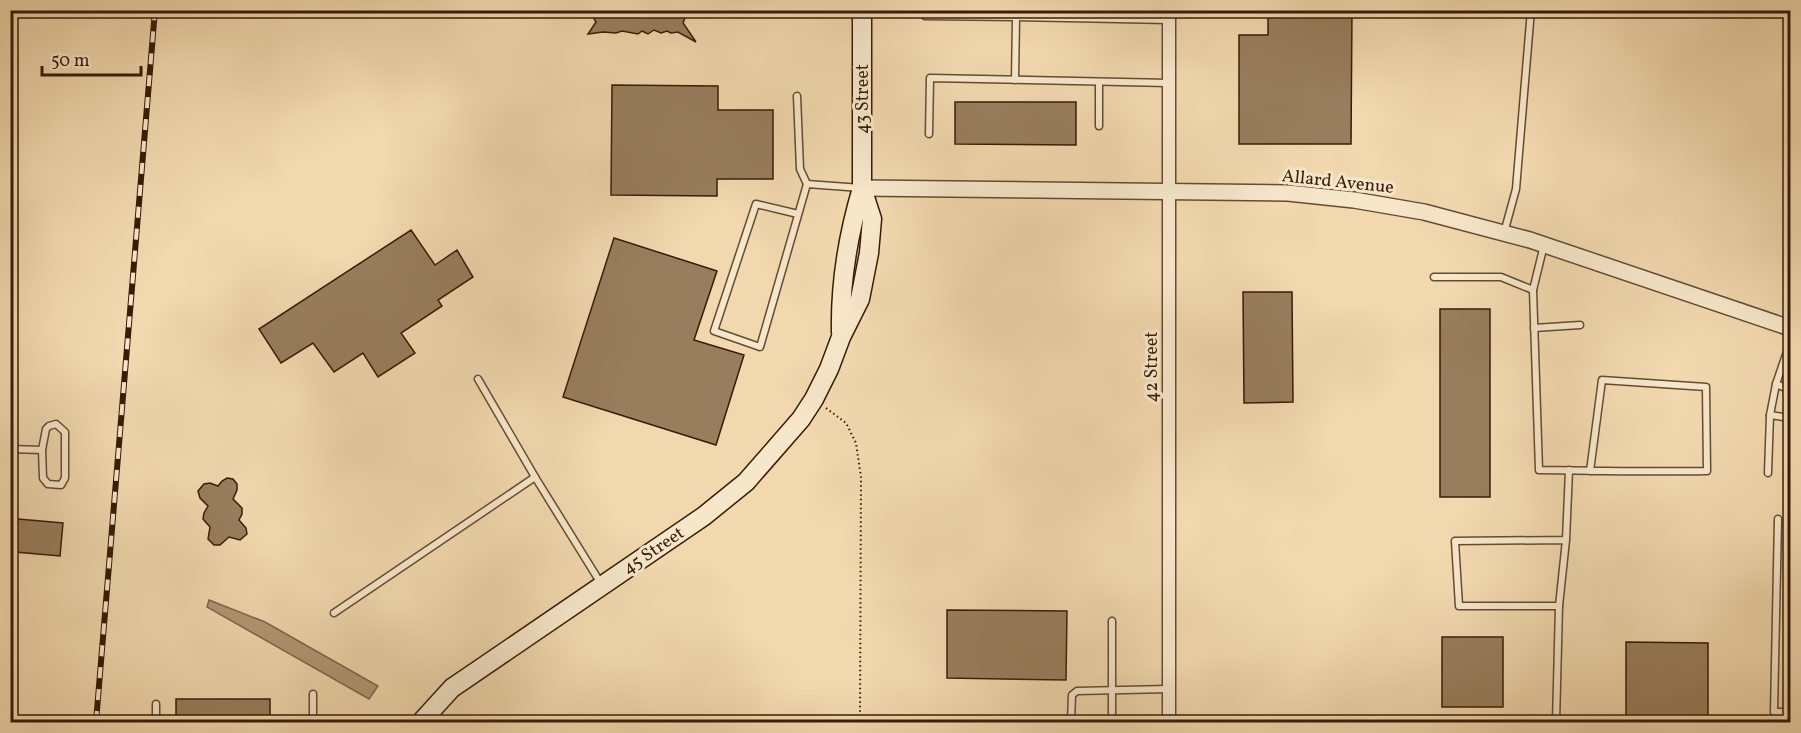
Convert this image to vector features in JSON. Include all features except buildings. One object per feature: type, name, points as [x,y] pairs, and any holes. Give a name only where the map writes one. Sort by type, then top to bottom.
[{"type":"main road","name":"43 Street","points":[[862,10],[862,188]]},
{"type":"main road","name":"45 Street","points":[[421,723],[452,688],[704,516],[746,482],[801,419],[829,369],[841,337],[860,299],[869,253],[872,219],[862,188]]},
{"type":"street","name":"42 Street","points":[[1169,15],[1169,723]]},
{"type":"street","name":"Allard Avenue","points":[[862,188],[1168,191],[1288,194],[1354,200],[1424,212],[1544,244],[1791,328]]},
{"type":"lane","points":[[1504,233],[1516,189],[1531,10]]},
{"type":"lane","points":[[925,16],[1169,15]]},
{"type":"lane","points":[[1015,80],[1016,17]]},
{"type":"lane","points":[[929,134],[930,78],[1169,83]]},
{"type":"lane","points":[[1099,82],[1099,126]]},
{"type":"lane","points":[[797,96],[800,169],[807,184],[760,347],[714,331],[756,204],[798,214]]},
{"type":"lane","points":[[807,184],[862,188]]},
{"type":"lane","points":[[1544,244],[1533,290],[1539,470],[1590,471],[1707,471],[1706,387],[1602,380],[1590,471]]},
{"type":"lane","points":[[1434,277],[1501,277],[1533,290]]},
{"type":"lane","points":[[1534,327],[1580,325]]},
{"type":"lane","points":[[1768,474],[1770,415],[1776,384],[1791,343]]},
{"type":"lane","points":[[478,379],[602,585]]},
{"type":"lane","points":[[1776,384],[1791,390]]},
{"type":"lane","points":[[1770,415],[1791,418]]},
{"type":"lane","points":[[56,424],[61,427],[65,432],[65,478],[61,485],[48,484],[43,478],[42,450],[46,429],[56,424]]},
{"type":"lane","points":[[10,449],[42,450]]},
{"type":"lane","points":[[1556,723],[1559,606],[1566,540],[1569,470]]},
{"type":"lane","points":[[334,613],[535,477]]},
{"type":"lane","points":[[1778,519],[1774,712],[1791,712]]},
{"type":"lane","points":[[1559,606],[1459,606],[1455,541],[1566,540]]},
{"type":"lane","points":[[1112,621],[1112,723]]},
{"type":"lane","points":[[1071,723],[1072,695],[1077,691],[1169,689]]},
{"type":"lane","points":[[313,694],[313,723]]},
{"type":"lane","points":[[156,704],[156,723]]},
{"type":"path","points":[[814,399],[846,423],[856,443],[861,477],[860,723]]},
{"type":"shaded area","points":[[209,600],[265,622],[378,686],[369,699],[207,607]]},
{"type":"railway","points":[[96,722],[155,10]]}]
